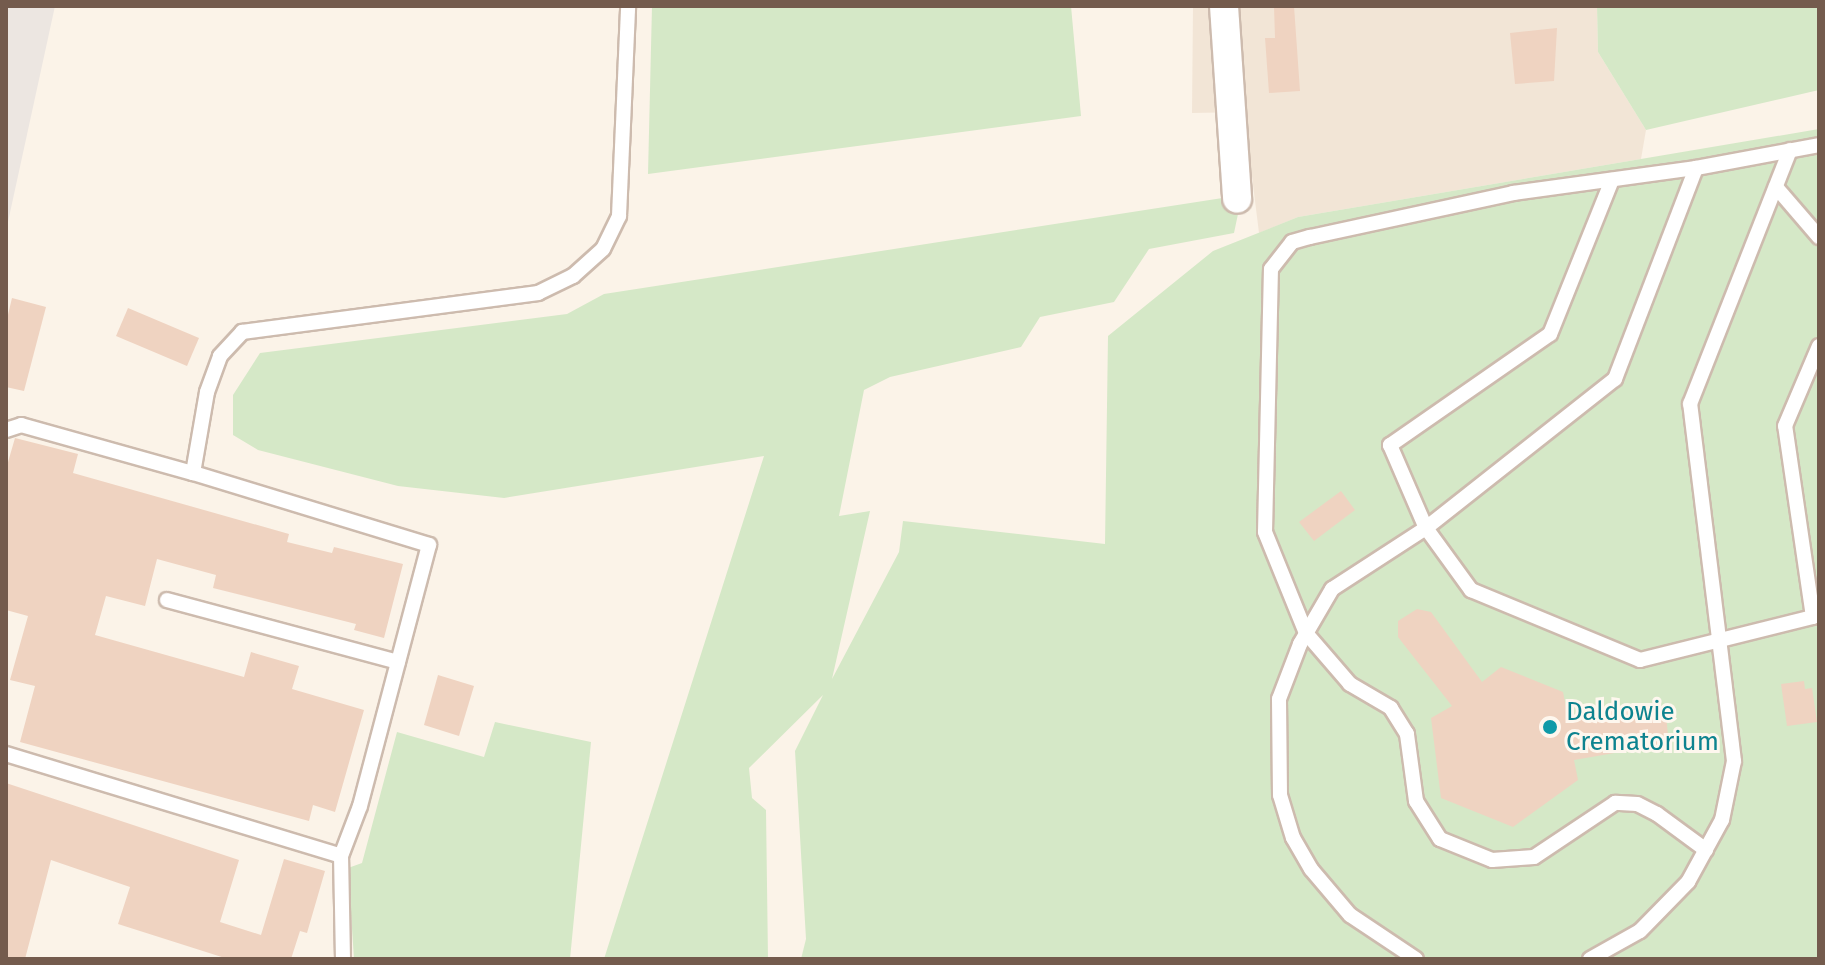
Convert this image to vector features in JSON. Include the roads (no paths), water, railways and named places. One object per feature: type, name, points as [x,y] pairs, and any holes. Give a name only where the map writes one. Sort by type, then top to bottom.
[{"type":"street","points":[[1224,6],[1237,199]]},
{"type":"lane","points":[[193,473],[207,392],[220,356],[242,332],[538,293],[573,276],[603,249],[619,216],[628,6]]},
{"type":"lane","points":[[1706,850],[1657,814],[1637,804],[1615,803],[1534,857],[1492,860],[1440,839],[1416,801],[1407,734],[1391,708],[1350,684],[1306,633],[1265,532],[1271,269],[1280,252],[1310,237],[1513,193],[1696,168],[1819,145]]},
{"type":"lane","points":[[1590,959],[1640,931],[1688,882],[1722,820],[1734,761],[1690,404],[1790,150]]},
{"type":"lane","points":[[1416,959],[1350,915],[1311,869],[1293,838],[1280,795],[1275,726],[1279,699],[1306,633],[1332,589],[1426,528],[1615,379],[1696,168]]},
{"type":"lane","points":[[1612,180],[1550,334],[1390,445],[1426,528],[1471,590],[1552,627],[1640,660],[1813,617],[1785,426],[1819,346]]},
{"type":"lane","points":[[1776,187],[1819,237]]},
{"type":"lane","points":[[6,430],[21,425],[193,473],[429,545],[360,806],[341,856],[343,959]]},
{"type":"lane","points":[[167,600],[398,662]]},
{"type":"lane","points":[[6,754],[341,856]]},
{"type":"place","name":"Daldowie Crematorium","points":[[1550,727]]}]
